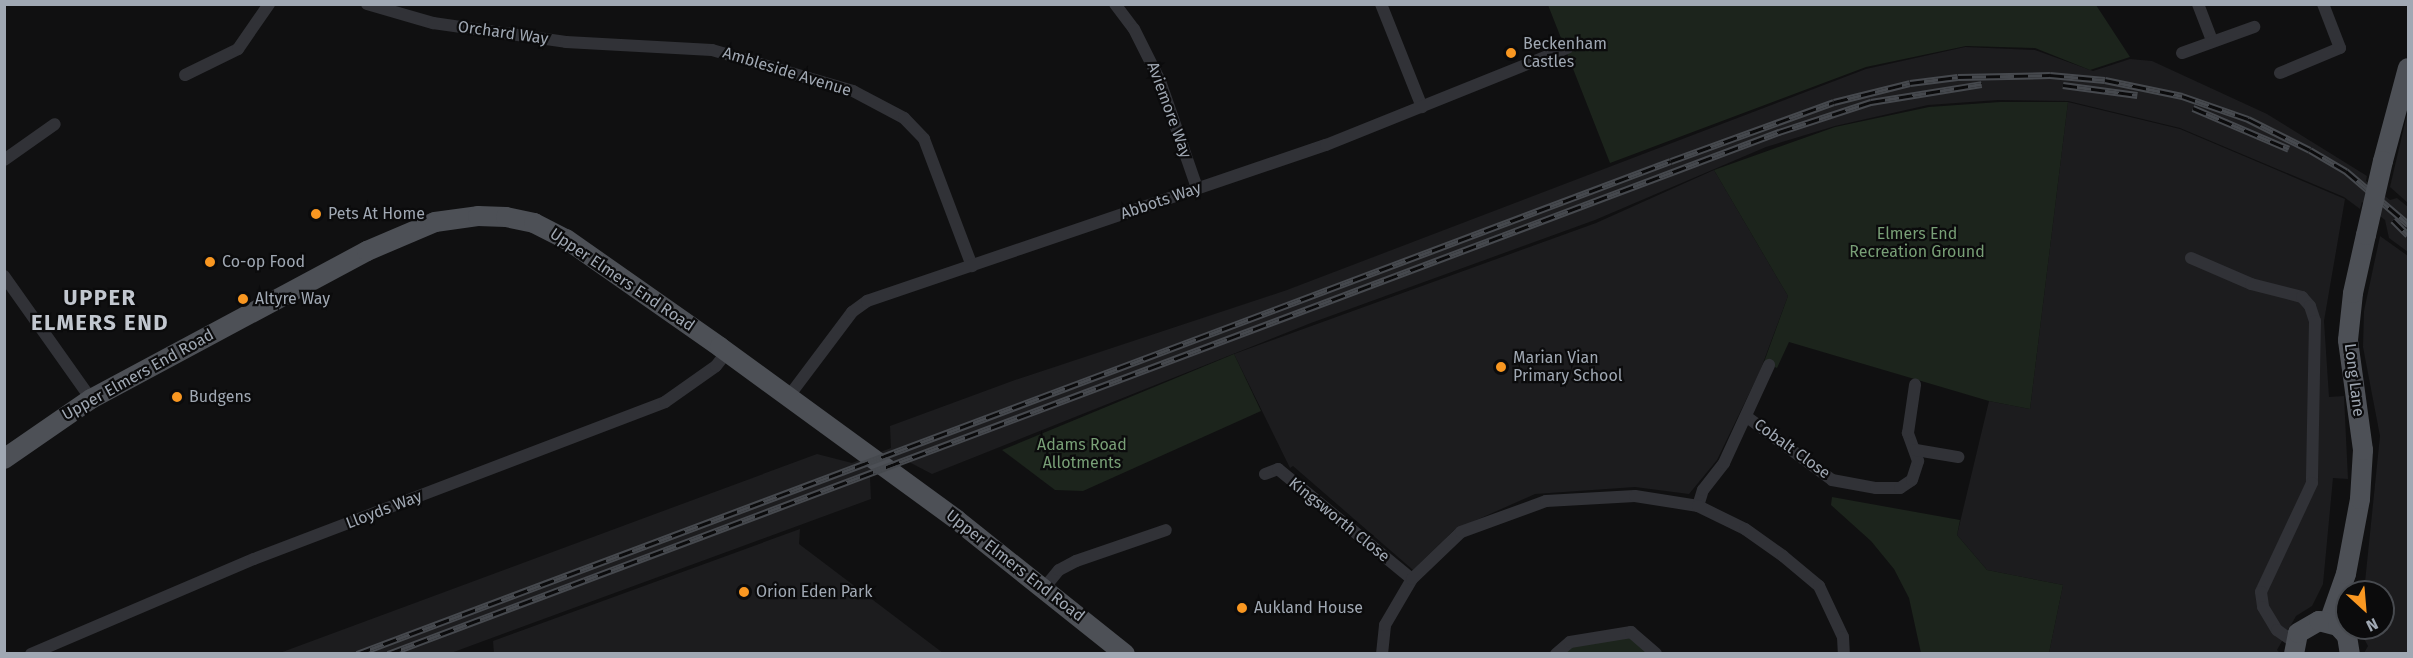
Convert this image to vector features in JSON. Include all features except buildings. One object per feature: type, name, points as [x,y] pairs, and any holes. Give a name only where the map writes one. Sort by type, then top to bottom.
[{"type":"main road","name":"Long Lane","points":[[2329,622],[2346,574],[2360,499],[2363,450],[2348,340],[2353,293],[2383,161],[2409,68]]},
{"type":"main road","name":"Upper Elmers End Road","points":[[4,459],[91,399],[367,250],[420,226],[464,217],[506,217],[545,228],[727,352],[1045,587],[1125,654]]},
{"type":"main road","points":[[2294,648],[2309,624],[2329,622],[2347,636],[2350,654]]},
{"type":"street","points":[[184,75],[238,49],[269,4]]},
{"type":"street","name":"Orchard Way","points":[[367,4],[449,25],[642,48]]},
{"type":"street","name":"Aviemore Way","points":[[1114,4],[1134,29],[1160,81],[1197,188]]},
{"type":"street","points":[[1381,4],[1422,107]]},
{"type":"street","points":[[2198,4],[2212,40]]},
{"type":"street","points":[[2280,73],[2340,48],[2323,4]]},
{"type":"street","points":[[2182,53],[2212,40],[2254,27]]},
{"type":"street","name":"Ambleside Avenue","points":[[642,48],[712,50],[740,56],[841,86],[904,118],[931,151],[972,266]]},
{"type":"street","name":"Abbots Way","points":[[789,396],[859,306],[1197,188],[1286,160],[1567,48]]},
{"type":"street","points":[[4,160],[55,124]]},
{"type":"street","points":[[2191,258],[2251,284],[2301,297],[2310,306],[2315,321],[2312,483],[2261,592],[2263,607],[2277,630],[2294,648]]},
{"type":"street","points":[[4,276],[91,399]]},
{"type":"street","name":"Lloyds Way","points":[[31,654],[254,559],[665,402],[716,366],[727,352]]},
{"type":"street","name":"Cobalt Close","points":[[1698,506],[1703,490],[1724,463],[1769,365]]},
{"type":"street","name":"Cobalt Close","points":[[1747,417],[1832,480],[1876,488],[1900,488],[1912,480],[1918,461],[1916,450],[1908,433],[1915,385]]},
{"type":"street","points":[[1916,450],[1958,457]]},
{"type":"street","name":"Kingsworth Close","points":[[1265,474],[1278,469],[1412,579]]},
{"type":"street","points":[[1382,654],[1385,625],[1412,579],[1461,532],[1546,501],[1635,496],[1698,506],[1744,529],[1819,586],[1843,637],[1844,654]]},
{"type":"street","points":[[1045,587],[1059,570],[1076,561],[1166,530]]},
{"type":"street","points":[[1556,654],[1570,642],[1631,632],[1656,654]]},
{"type":"shaded area","points":[[1965,47],[2035,50],[2093,71],[2130,59],[2152,61],[2267,114],[2367,176],[2366,181],[2390,200],[2397,198],[2408,207],[2408,252],[2389,238],[2385,220],[2362,202],[2360,209],[2344,197],[2180,128],[2068,101],[1998,100],[1928,105],[1835,126],[1766,147],[1595,220],[1311,323],[932,474],[909,462],[870,477],[871,499],[451,653],[277,654],[817,454],[852,463],[891,448],[890,426],[1015,380],[1287,290],[1866,69]]},
{"type":"shaded area","points":[[2068,102],[2180,129],[2345,199],[2324,321],[2329,397],[2344,396],[2348,479],[2333,478],[2323,584],[2312,606],[2296,616],[2277,650],[2280,653],[2049,653],[2063,585],[1987,570],[1957,535],[1989,401],[2030,409]]},
{"type":"shaded area","points":[[2408,110],[2408,203],[2390,187]]},
{"type":"shaded area","name":"Marian Vian Primary School","points":[[1714,170],[1788,296],[1760,371],[1717,460],[1689,494],[1635,487],[1535,494],[1454,530],[1413,570],[1293,466],[1290,468],[1234,354],[1596,223]]},
{"type":"shaded area","points":[[2380,236],[2408,256],[2408,653],[2364,653],[2368,646],[2365,640],[2395,640],[2395,580],[2365,580],[2380,436],[2363,347],[2364,311]]},
{"type":"shaded area","name":"Orion Eden Park","points":[[800,529],[799,544],[943,653],[494,654],[493,641]]},
{"type":"green space","points":[[1548,5],[2096,5],[2130,57],[2090,70],[2035,48],[1966,46],[1866,67],[1610,163]]},
{"type":"green space","name":"Elmers End Recreation Ground","points":[[2000,102],[2068,102],[2030,409],[1989,401],[1789,342],[1777,368],[1764,362],[1788,296],[1714,170],[1835,127],[1929,107]]},
{"type":"green space","name":"Adams Road Allotments","points":[[1234,354],[1261,411],[1083,491],[1055,490],[1002,450]]},
{"type":"green space","points":[[1832,497],[1960,520],[1957,535],[1987,570],[2063,585],[2049,653],[1921,653],[1909,598],[1894,569],[1871,541],[1831,505]]},
{"type":"green space","points":[[1631,632],[1656,654],[1556,654],[1570,642]]},
{"type":"railway","points":[[357,654],[1671,161],[1834,102],[1910,83],[1958,77],[2050,75],[2105,80],[2182,96],[2248,119],[2310,150],[2346,171],[2408,224]]},
{"type":"railway","points":[[388,654],[1779,132],[1871,102],[1982,84]]},
{"type":"railway","points":[[2063,85],[2137,95]]},
{"type":"railway","points":[[2193,108],[2289,149]]},
{"type":"railway","points":[[2393,220],[2408,235]]},
{"type":"place","name":"Beckenham Castles","points":[[1511,53]]},
{"type":"place","name":"Pets At Home","points":[[316,214]]},
{"type":"place","name":"Co-op Food","points":[[210,262]]},
{"type":"place","name":"Altyre Way","points":[[243,299]]},
{"type":"place","name":"Marian Vian Primary School","points":[[1501,367]]},
{"type":"place","name":"Budgens","points":[[177,397]]},
{"type":"place","name":"Orion Eden Park","points":[[744,592]]},
{"type":"place","name":"Aukland House","points":[[1242,608]]},
{"type":"district","name":"UPPER ELMERS END","points":[[100,310]]}]
